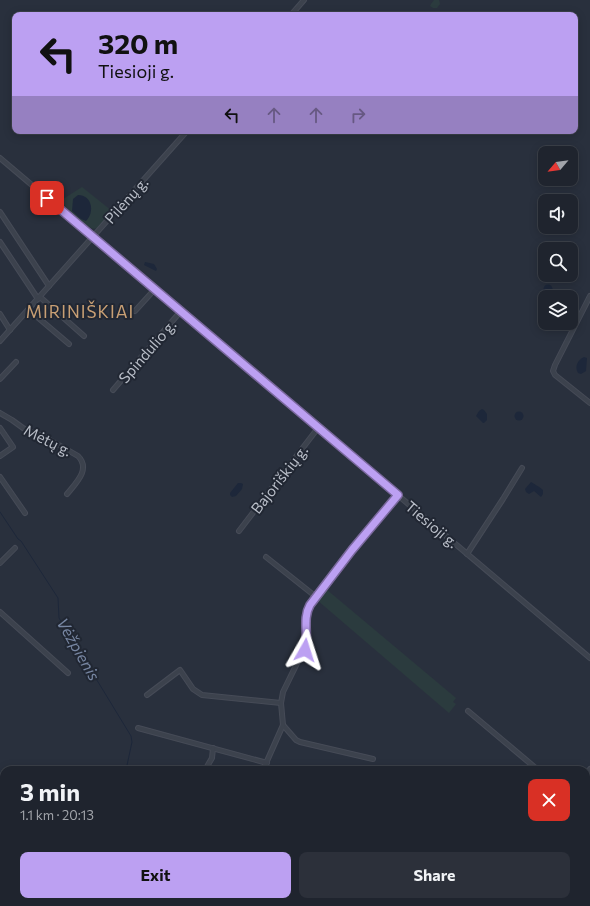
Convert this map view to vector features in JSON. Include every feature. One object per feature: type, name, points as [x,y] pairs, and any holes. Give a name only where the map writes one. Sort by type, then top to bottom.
[{"type":"street","points":[[294,12],[304,0]]},
{"type":"street","name":"Pilėnų g.","points":[[0,341],[185,134]]},
{"type":"street","name":"Tiesioji g.","points":[[0,158],[590,658]]},
{"type":"street","points":[[0,212],[50,286]]},
{"type":"street","points":[[0,242],[39,298],[84,336]]},
{"type":"street","points":[[135,311],[155,289]]},
{"type":"street","points":[[590,296],[555,365],[553,372],[590,403]]},
{"type":"street","points":[[28,310],[69,344]]},
{"type":"street","name":"Spindulio g.","points":[[113,390],[181,311]]},
{"type":"street","points":[[0,314],[10,330]]},
{"type":"street","points":[[0,379],[16,362]]},
{"type":"street","name":"Mėtų g.","points":[[0,413],[23,428],[43,436],[78,456],[82,460],[84,463],[83,471],[67,494]]},
{"type":"street","points":[[0,428],[13,447],[0,456]]},
{"type":"street","name":"Bajoriškių g.","points":[[239,531],[318,428]]},
{"type":"street","points":[[467,554],[522,468]]},
{"type":"street","points":[[0,477],[25,514]]},
{"type":"street","points":[[265,766],[283,725],[281,703],[285,685],[306,645],[306,614],[310,605],[315,596],[398,495]]},
{"type":"street","points":[[0,564],[15,548]]},
{"type":"street","points":[[266,557],[315,596]]},
{"type":"street","points":[[0,612],[68,673]]},
{"type":"street","points":[[147,694],[180,670],[193,689],[202,695],[281,703]]},
{"type":"street","points":[[468,711],[533,766]]},
{"type":"street","points":[[283,725],[296,740],[300,742],[373,759]]},
{"type":"street","points":[[138,728],[266,763]]},
{"type":"street","points":[[207,766],[212,758],[213,748]]},
{"type":"shaded area","points":[[434,0],[439,0],[440,4],[437,8],[430,6]]},
{"type":"shaded area","points":[[82,187],[112,211],[97,228],[93,229],[83,224],[60,201]]},
{"type":"shaded area","points":[[326,589],[456,698],[453,702],[456,704],[449,713],[317,600]]},
{"type":"water","points":[[78,195],[86,198],[91,205],[91,213],[86,221],[81,219],[72,211],[73,199]]},
{"type":"water","points":[[145,262],[154,264],[157,269],[156,271],[144,265]]},
{"type":"water","points":[[548,284],[552,287],[552,290],[543,289]]},
{"type":"water","points":[[584,357],[587,358],[586,371],[581,374],[578,373],[577,366],[578,362]]},
{"type":"water","points":[[482,409],[487,414],[487,420],[484,423],[476,416]]},
{"type":"water","points":[[519,411],[524,416],[519,421],[514,416]]},
{"type":"water","points":[[531,482],[543,490],[541,497],[534,491],[529,494],[526,492],[525,489]]},
{"type":"water","points":[[238,483],[243,484],[242,489],[236,496],[232,497],[230,493]]},
{"type":"waterway","name":"Vėžpienis","points":[[0,512],[58,598],[59,618],[131,736],[132,742],[127,766]]},
{"type":"district","name":"MIRINIŠKIAI","points":[[80,311]]},
{"type":"route","points":[[47,198],[398,495],[315,596],[306,614],[307,640],[305,650]]}]
